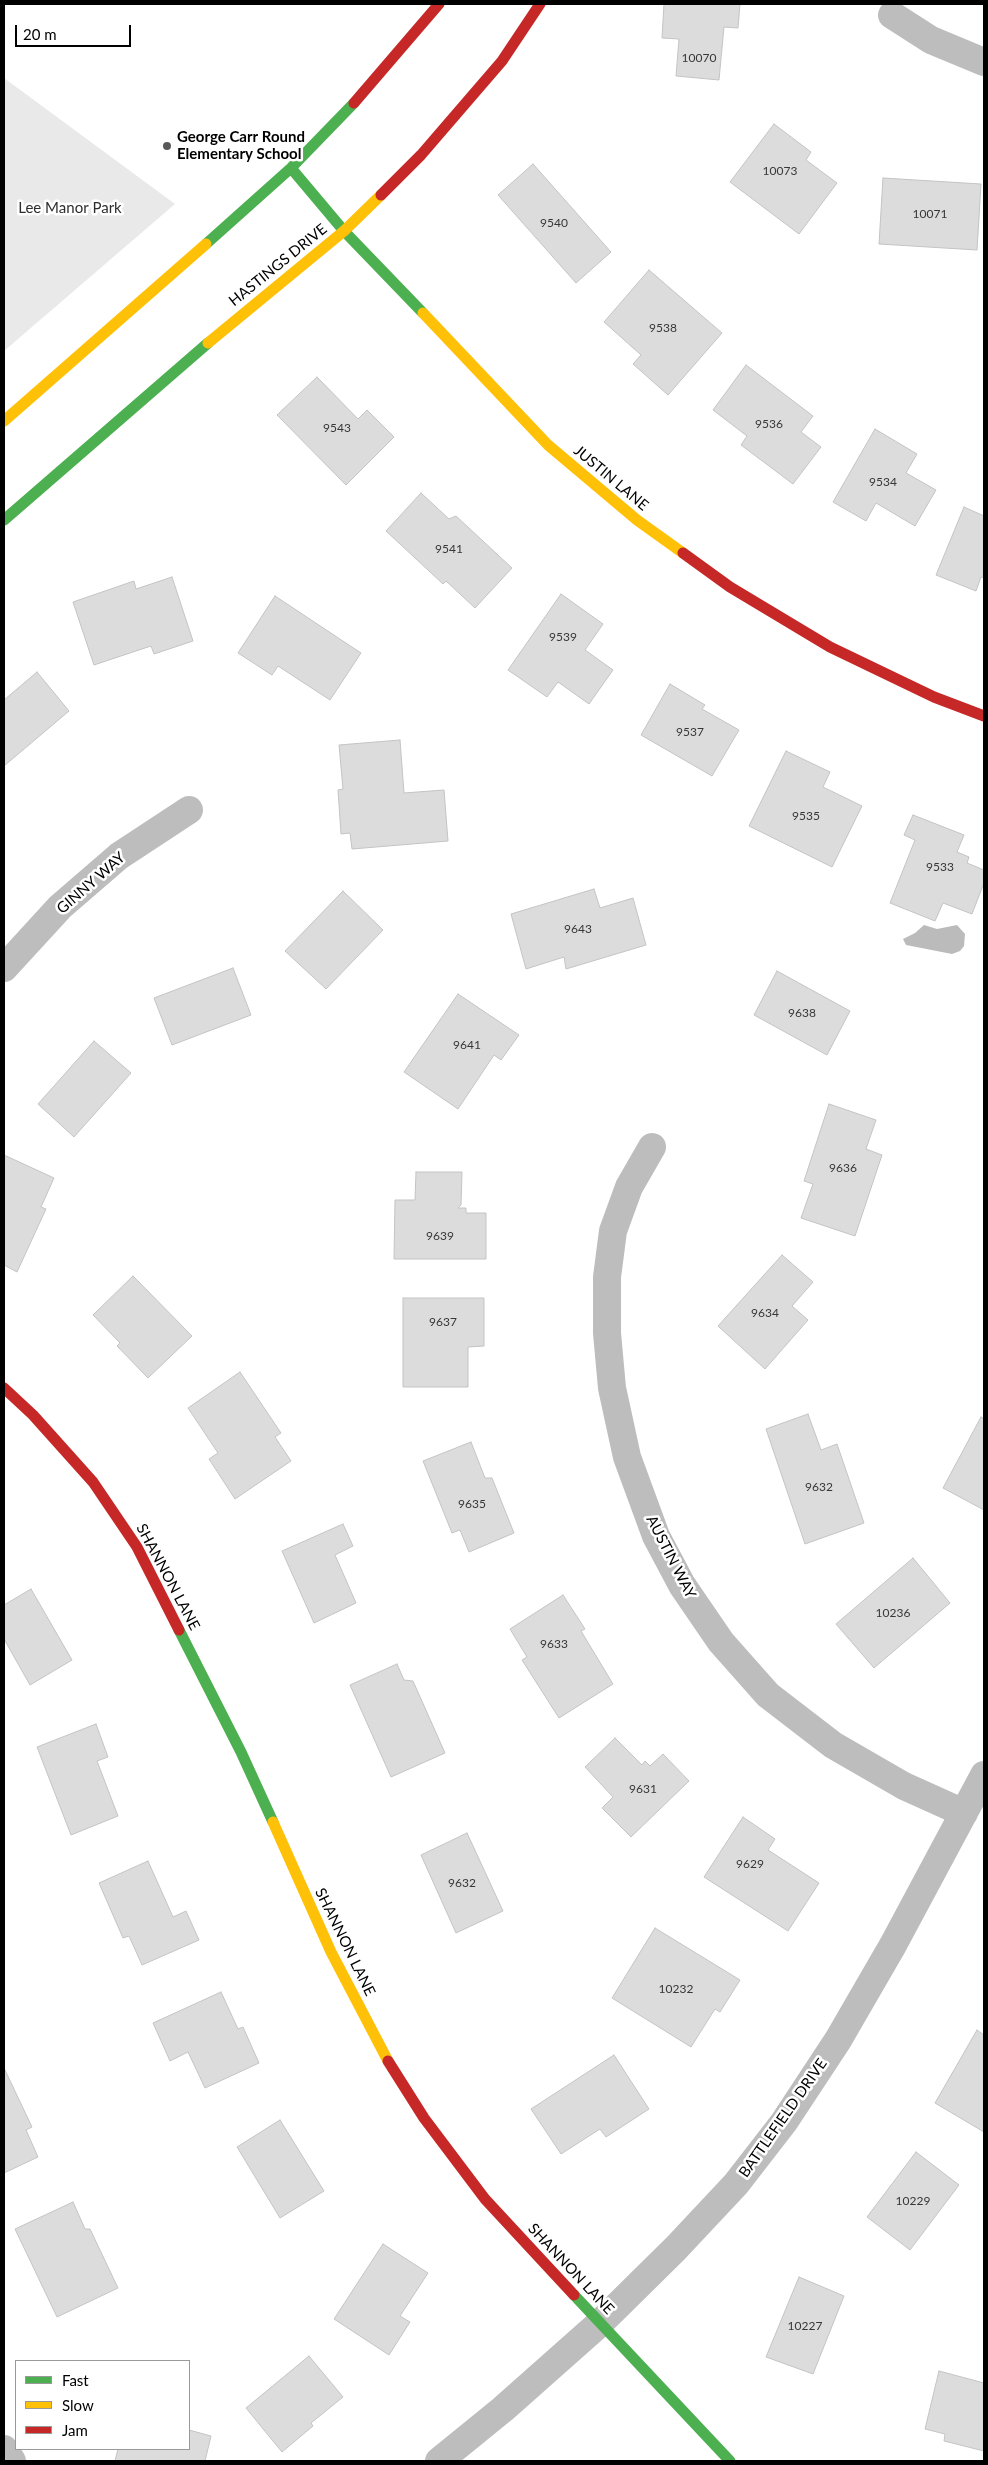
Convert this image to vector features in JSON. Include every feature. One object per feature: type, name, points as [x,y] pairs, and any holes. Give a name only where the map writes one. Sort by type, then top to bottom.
[{"type":"street","points":[[4,421],[128,314],[291,168],[352,106],[439,4]]},
{"type":"street","name":"HASTINGS DRIVE","points":[[4,520],[254,303],[344,231],[421,155],[502,61],[540,4]]},
{"type":"street","points":[[892,15],[931,40],[984,62]]},
{"type":"street","name":"JUSTIN LANE","points":[[291,168],[344,231],[548,445],[637,520],[730,587],[830,648],[934,697],[984,716]]},
{"type":"street","name":"GINNY WAY","points":[[4,968],[60,907],[119,856],[189,810]]},
{"type":"street","name":"AUSTIN WAY","points":[[652,1147],[629,1187],[613,1231],[607,1277],[607,1333],[612,1388],[627,1457],[656,1536],[682,1585],[721,1642],[768,1695],[833,1744],[904,1786],[964,1813]]},
{"type":"street","name":"SHANNON LANE","points":[[4,1388],[33,1415],[93,1482],[137,1547],[241,1752],[331,1952],[381,2050],[424,2118],[485,2199],[730,2461]]},
{"type":"street","name":"BATTLEFIELD DRIVE","points":[[439,2461],[504,2409],[600,2323],[736,2184],[784,2122],[838,2040],[884,1961],[984,1775]]},
{"type":"street","points":[[4,2449],[12,2461]]},
{"type":"green space","name":"Lee Manor Park","points":[[4,78],[175,204],[4,351]]},
{"type":"shaded area","points":[[924,925],[937,929],[957,925],[965,934],[964,946],[960,951],[952,954],[906,945],[903,939],[915,933]]},
{"type":"building","points":[[664,4],[740,4],[738,28],[724,27],[719,80],[676,76],[679,39],[662,38]]},
{"type":"building","points":[[774,124],[811,152],[806,160],[837,183],[799,234],[730,182]]},
{"type":"building","points":[[533,164],[611,252],[576,283],[498,195]]},
{"type":"building","points":[[883,178],[981,184],[977,250],[879,244]]},
{"type":"building","points":[[649,270],[722,333],[668,395],[633,364],[641,355],[604,322]]},
{"type":"building","points":[[746,365],[813,416],[801,432],[821,447],[793,484],[741,445],[747,436],[713,410]]},
{"type":"building","points":[[317,377],[358,419],[367,410],[394,437],[346,485],[277,415]]},
{"type":"building","points":[[875,429],[917,454],[906,473],[936,490],[915,526],[876,503],[866,521],[833,502]]},
{"type":"building","points":[[421,493],[449,519],[456,516],[512,568],[475,608],[446,581],[443,584],[386,531]]},
{"type":"building","points":[[964,507],[984,516],[984,578],[981,577],[976,591],[936,575]]},
{"type":"building","points":[[172,577],[193,641],[154,654],[151,646],[94,665],[73,602],[134,581],[136,589]]},
{"type":"building","points":[[561,594],[603,624],[585,650],[613,670],[589,704],[558,682],[547,697],[508,670]]},
{"type":"building","points":[[275,596],[361,653],[330,700],[278,666],[272,675],[238,653]]},
{"type":"building","points":[[37,672],[69,711],[4,766],[4,700]]},
{"type":"building","points":[[670,684],[705,705],[702,709],[739,730],[712,776],[641,735]]},
{"type":"building","points":[[400,740],[404,793],[444,790],[448,841],[352,849],[350,833],[341,834],[338,790],[343,789],[339,745]]},
{"type":"building","points":[[786,751],[830,772],[823,787],[862,806],[832,867],[749,826]]},
{"type":"building","points":[[913,815],[964,835],[957,852],[969,857],[967,863],[984,870],[984,883],[972,914],[943,903],[935,921],[890,903],[915,840],[904,835]]},
{"type":"building","points":[[594,889],[600,908],[633,898],[646,945],[566,969],[564,957],[526,969],[511,914]]},
{"type":"building","points":[[343,891],[383,930],[326,989],[285,951]]},
{"type":"building","points":[[233,968],[251,1015],[172,1045],[154,998]]},
{"type":"building","points":[[777,971],[850,1011],[827,1055],[754,1015]]},
{"type":"building","points":[[458,994],[519,1035],[501,1060],[494,1055],[458,1109],[404,1072]]},
{"type":"building","points":[[94,1041],[131,1073],[74,1137],[38,1104]]},
{"type":"building","points":[[829,1104],[876,1120],[866,1149],[882,1155],[855,1236],[801,1218],[813,1184],[804,1181]]},
{"type":"building","points":[[4,1155],[54,1178],[41,1207],[46,1209],[17,1272],[4,1265]]},
{"type":"building","points":[[416,1172],[462,1172],[461,1205],[458,1208],[466,1208],[466,1213],[486,1213],[486,1259],[394,1259],[395,1200],[415,1200]]},
{"type":"building","points":[[782,1255],[813,1282],[792,1306],[808,1320],[765,1369],[718,1326]]},
{"type":"building","points":[[133,1276],[192,1336],[148,1378],[117,1346],[120,1343],[93,1315]]},
{"type":"building","points":[[403,1298],[484,1298],[484,1346],[468,1347],[468,1387],[403,1387]]},
{"type":"building","points":[[240,1372],[281,1433],[275,1437],[291,1461],[235,1499],[209,1459],[218,1453],[188,1408]]},
{"type":"building","points":[[808,1414],[821,1450],[837,1444],[864,1523],[805,1544],[766,1429]]},
{"type":"building","points":[[981,1417],[984,1419],[984,1510],[943,1488]]},
{"type":"building","points":[[471,1442],[485,1478],[492,1478],[514,1533],[469,1552],[460,1530],[452,1533],[423,1461]]},
{"type":"building","points":[[343,1524],[353,1546],[335,1555],[356,1603],[314,1623],[282,1551]]},
{"type":"building","points":[[913,1558],[950,1603],[874,1668],[836,1624]]},
{"type":"building","points":[[31,1589],[72,1660],[30,1685],[4,1639],[4,1605]]},
{"type":"building","points":[[563,1595],[585,1629],[581,1631],[613,1684],[559,1718],[522,1660],[527,1657],[510,1629]]},
{"type":"building","points":[[397,1664],[404,1680],[413,1681],[445,1753],[391,1777],[350,1685]]},
{"type":"building","points":[[96,1724],[108,1757],[97,1761],[118,1816],[71,1835],[37,1747]]},
{"type":"building","points":[[615,1738],[642,1765],[645,1761],[650,1766],[663,1754],[689,1781],[631,1837],[602,1808],[613,1797],[585,1767]]},
{"type":"building","points":[[743,1817],[775,1839],[768,1850],[819,1883],[788,1931],[704,1877]]},
{"type":"building","points":[[467,1833],[503,1911],[456,1933],[421,1855]]},
{"type":"building","points":[[148,1861],[173,1917],[186,1911],[199,1940],[142,1965],[129,1936],[123,1938],[99,1883]]},
{"type":"building","points":[[655,1928],[740,1980],[720,2012],[715,2009],[691,2047],[612,1998]]},
{"type":"building","points":[[221,1992],[238,2029],[243,2027],[259,2063],[205,2088],[188,2052],[170,2061],[153,2023]]},
{"type":"building","points":[[977,2030],[984,2035],[984,2132],[935,2103]]},
{"type":"building","points":[[614,2055],[649,2109],[606,2137],[600,2129],[561,2154],[531,2109]]},
{"type":"building","points":[[4,2068],[32,2127],[26,2130],[38,2157],[4,2173]]},
{"type":"building","points":[[280,2120],[324,2191],[280,2218],[237,2147]]},
{"type":"building","points":[[916,2152],[959,2185],[910,2250],[867,2217]]},
{"type":"building","points":[[73,2202],[85,2229],[90,2229],[118,2288],[57,2317],[15,2229]]},
{"type":"building","points":[[383,2244],[428,2273],[400,2316],[410,2322],[389,2355],[334,2319]]},
{"type":"building","points":[[799,2277],[844,2296],[813,2374],[766,2357]]},
{"type":"building","points":[[309,2356],[343,2397],[311,2423],[313,2426],[282,2452],[246,2408]]},
{"type":"building","points":[[939,2371],[984,2383],[984,2451],[944,2441],[945,2434],[925,2429]]},
{"type":"building","points":[[190,2430],[211,2436],[205,2461],[115,2461],[118,2450],[190,2450]]},
{"type":"traffic: fast","points":[[206,244],[291,168],[354,103]]},
{"type":"traffic: fast","points":[[291,168],[344,231],[423,313]]},
{"type":"traffic: fast","points":[[4,520],[208,343]]},
{"type":"traffic: fast","points":[[179,1630],[241,1752],[273,1822]]},
{"type":"traffic: fast","points":[[574,2295],[730,2461]]},
{"type":"traffic: slow","points":[[208,343],[344,231],[381,195]]},
{"type":"traffic: slow","points":[[4,421],[206,244]]},
{"type":"traffic: slow","points":[[423,313],[548,445],[637,520],[683,553]]},
{"type":"traffic: slow","points":[[273,1822],[331,1952],[388,2061]]},
{"type":"traffic: jam","points":[[354,103],[439,4]]},
{"type":"traffic: jam","points":[[381,195],[421,155],[502,61],[540,4]]},
{"type":"traffic: jam","points":[[683,553],[730,587],[830,647],[934,697],[984,716]]},
{"type":"traffic: jam","points":[[4,1388],[33,1415],[93,1482],[137,1547],[179,1630]]},
{"type":"traffic: jam","points":[[388,2061],[424,2118],[485,2199],[574,2295]]},
{"type":"place","name":"George Carr Round Elementary School","points":[[167,146]]}]
